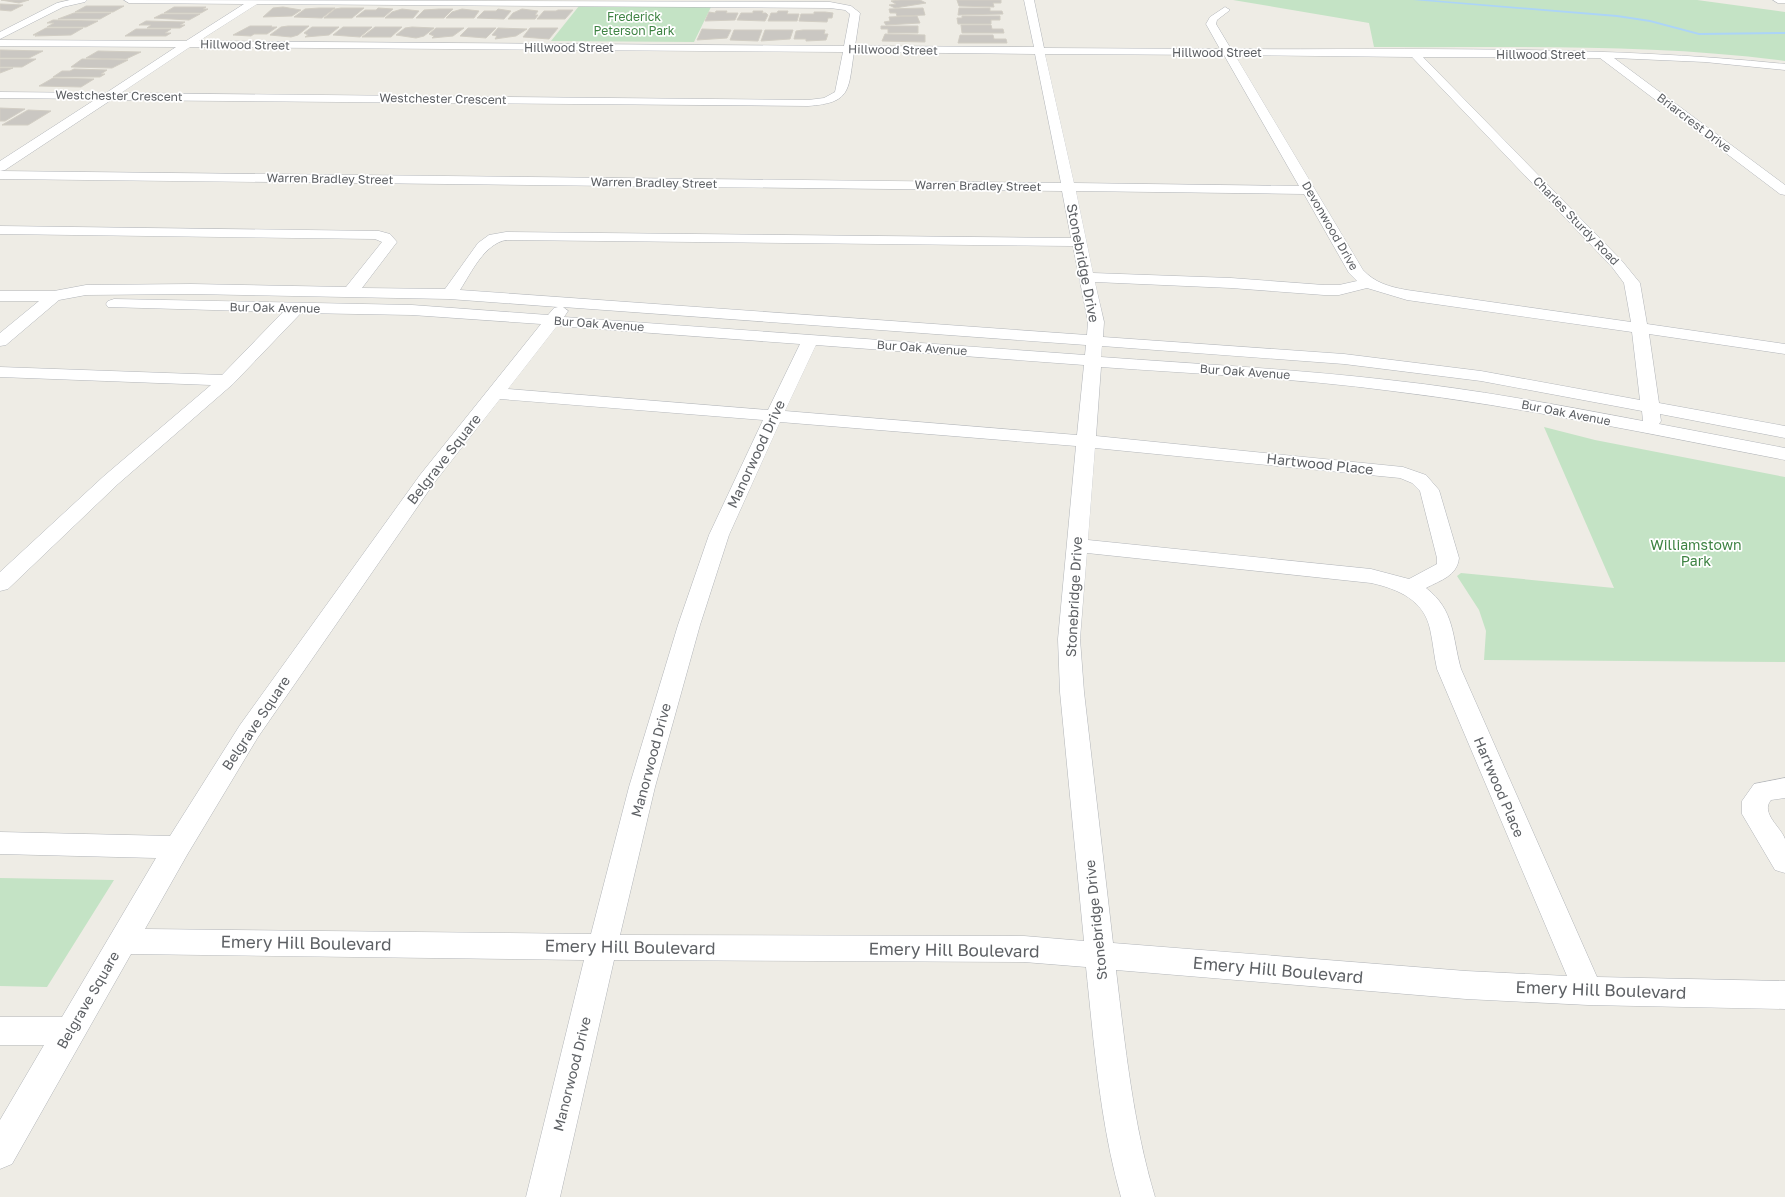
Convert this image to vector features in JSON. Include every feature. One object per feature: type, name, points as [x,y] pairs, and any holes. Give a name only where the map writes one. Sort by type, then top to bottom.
[{"type":"street","points":[[0,36],[60,5],[82,0]]},
{"type":"street","points":[[129,0],[643,2],[830,6],[848,8],[855,13],[849,50]]},
{"type":"street","points":[[0,167],[256,0]]},
{"type":"street","name":"Stonebridge Drive","points":[[1029,0],[1096,322],[1069,639],[1073,700],[1115,1083],[1129,1166],[1138,1197]]},
{"type":"street","points":[[1778,0],[1785,0]]},
{"type":"street","name":"Devonwood Drive","points":[[1225,10],[1213,19],[1211,24],[1357,273],[1369,284],[1388,291],[1407,295],[1640,328]]},
{"type":"street","name":"Hillwood Street","points":[[0,43],[1040,52],[1603,55],[1698,58],[1785,67]]},
{"type":"street","name":"Westchester Crescent","points":[[0,95],[808,103],[824,102],[840,94],[849,50]]},
{"type":"street","name":"Charles Sturdy Road","points":[[1415,54],[1625,273],[1632,283],[1640,328],[1653,429]]},
{"type":"street","name":"Briarcrest Drive","points":[[1603,55],[1785,191]]},
{"type":"street","name":"Warren Bradley Street","points":[[0,175],[1309,190]]},
{"type":"street","points":[[0,230],[365,235],[384,236],[388,238],[390,242],[351,291]]},
{"type":"street","points":[[449,294],[483,246],[494,238],[506,236],[1080,242]]},
{"type":"street","points":[[1087,277],[1239,283],[1328,290],[1369,284]]},
{"type":"street","name":"Bur Oak Avenue","points":[[0,296],[54,296],[86,290],[351,291],[449,294],[1384,363],[1488,378],[1785,432]]},
{"type":"street","points":[[0,341],[54,296]]},
{"type":"street","name":"Bur Oak Avenue","points":[[54,296],[72,303],[412,310],[1384,383],[1498,400],[1785,454]]},
{"type":"street","name":"Belgrave Square","points":[[0,1152],[177,846],[249,731],[299,658],[427,479],[497,393],[567,302]]},
{"type":"street","points":[[0,584],[112,480],[227,380],[296,308]]},
{"type":"street","points":[[1640,328],[1785,349]]},
{"type":"street","name":"Manorwood Drive","points":[[543,1197],[603,947],[659,729],[716,543],[744,478],[810,340]]},
{"type":"street","points":[[0,372],[227,380]]},
{"type":"street","points":[[497,393],[1085,441]]},
{"type":"street","name":"Hartwood Place","points":[[1085,441],[1382,470],[1403,473],[1419,479],[1429,490],[1448,558],[1447,567],[1411,587]]},
{"type":"street","name":"Hartwood Place","points":[[1076,545],[1371,576],[1392,580],[1411,587],[1432,604],[1438,617],[1449,669],[1588,991]]},
{"type":"street","points":[[1785,788],[1764,791],[1755,801],[1755,814],[1785,862]]},
{"type":"street","points":[[0,843],[177,846]]},
{"type":"street","name":"Emery Hill Boulevard","points":[[122,941],[603,947],[1024,949],[1466,986],[1785,996]]},
{"type":"street","points":[[0,1031],[70,1031]]},
{"type":"green space","points":[[1233,0],[1697,0],[1785,12],[1785,61],[1734,55],[1631,49],[1374,47],[1369,23]]},
{"type":"green space","name":"Frederick Peterson Park","points":[[579,6],[711,7],[694,42],[551,41]]},
{"type":"green space","name":"Williamstown Park","points":[[1544,427],[1595,440],[1785,477],[1785,662],[1484,660],[1486,631],[1479,610],[1457,576],[1461,573],[1614,588]]},
{"type":"green space","points":[[0,878],[114,880],[47,987],[0,986]]},
{"type":"building","points":[[1,0],[29,0],[19,3]]},
{"type":"building","points":[[920,0],[926,3],[895,8],[889,5],[896,4],[891,1]]},
{"type":"building","points":[[957,0],[1001,0],[1001,3],[993,3],[994,7],[959,6]]},
{"type":"building","points":[[0,4],[23,5],[11,11],[0,10]]},
{"type":"building","points":[[86,6],[124,6],[113,12],[75,12]]},
{"type":"building","points":[[174,7],[206,7],[203,9],[208,9],[201,13],[164,13]]},
{"type":"building","points":[[283,7],[301,10],[292,16],[263,17],[273,8]]},
{"type":"building","points":[[335,8],[322,18],[294,17],[305,9]]},
{"type":"building","points":[[364,8],[352,18],[324,18],[335,9]]},
{"type":"building","points":[[378,8],[393,9],[384,17],[356,17],[365,10],[376,10]]},
{"type":"building","points":[[923,8],[925,15],[897,16],[896,13],[890,13],[889,9]]},
{"type":"building","points":[[959,8],[990,8],[990,11],[1002,11],[1003,14],[958,15]]},
{"type":"building","points":[[402,9],[419,11],[413,18],[385,18],[392,12]]},
{"type":"building","points":[[453,9],[444,18],[416,18],[424,10]]},
{"type":"building","points":[[462,9],[479,11],[474,18],[446,18],[452,12]]},
{"type":"building","points":[[498,9],[511,11],[504,19],[477,18],[484,11],[496,11]]},
{"type":"building","points":[[522,9],[538,11],[535,15],[538,15],[535,19],[508,19],[513,13]]},
{"type":"building","points":[[573,10],[565,19],[537,19],[544,11]]},
{"type":"building","points":[[716,11],[738,13],[735,20],[705,21],[709,12],[715,13]]},
{"type":"building","points":[[753,11],[763,11],[762,13],[766,13],[768,15],[765,21],[737,20],[741,13],[753,13]]},
{"type":"building","points":[[778,11],[788,11],[787,14],[799,14],[797,21],[768,21],[771,13],[777,13]]},
{"type":"building","points":[[814,12],[833,13],[832,18],[828,18],[827,22],[799,21],[801,14],[814,14]]},
{"type":"building","points":[[74,13],[111,13],[100,19],[58,19]]},
{"type":"building","points":[[162,14],[200,14],[189,20],[154,18]]},
{"type":"building","points":[[917,16],[920,23],[886,25],[884,22],[890,21],[889,17]]},
{"type":"building","points":[[962,16],[1000,16],[1000,20],[991,20],[991,24],[958,24],[957,18],[962,18]]},
{"type":"building","points":[[53,20],[98,21],[86,27],[47,27],[54,23],[47,23]]},
{"type":"building","points":[[146,21],[185,22],[180,25],[185,25],[180,28],[147,28],[151,25],[139,25]]},
{"type":"building","points":[[961,25],[991,25],[992,29],[1003,29],[1004,33],[962,33]]},
{"type":"building","points":[[250,26],[277,27],[267,34],[254,34],[251,36],[233,35]]},
{"type":"building","points":[[309,26],[298,35],[291,37],[270,35],[281,27]]},
{"type":"building","points":[[881,26],[918,26],[918,33],[888,33],[888,29],[881,29]]},
{"type":"building","points":[[312,27],[339,27],[329,35],[305,37],[308,35],[304,33]]},
{"type":"building","points":[[343,27],[372,27],[360,37],[333,35]]},
{"type":"building","points":[[375,27],[402,27],[391,37],[362,37]]},
{"type":"building","points":[[46,28],[83,28],[71,35],[33,35]]},
{"type":"building","points":[[405,28],[434,28],[424,36],[416,38],[396,35]]},
{"type":"building","points":[[436,28],[464,28],[453,36],[432,38],[434,36],[429,34]]},
{"type":"building","points":[[468,28],[496,28],[486,38],[460,36]]},
{"type":"building","points":[[498,28],[527,29],[516,36],[495,39],[497,36],[492,35]]},
{"type":"building","points":[[530,28],[558,28],[549,39],[523,37]]},
{"type":"building","points":[[136,29],[171,29],[165,33],[171,33],[166,36],[125,36]]},
{"type":"building","points":[[702,29],[731,30],[727,38],[697,40]]},
{"type":"building","points":[[734,30],[762,30],[758,41],[730,40]]},
{"type":"building","points":[[765,30],[793,30],[790,39],[761,41]]},
{"type":"building","points":[[825,30],[824,34],[828,34],[826,40],[806,41],[806,39],[794,39],[796,31]]},
{"type":"building","points":[[885,34],[925,35],[925,42],[882,41]]},
{"type":"building","points":[[960,35],[993,35],[994,39],[1006,39],[1007,43],[958,43]]},
{"type":"building","points":[[0,50],[43,51],[29,58],[0,58]]},
{"type":"building","points":[[98,51],[141,52],[126,59],[86,58]]},
{"type":"building","points":[[0,59],[36,59],[22,67],[0,67]]},
{"type":"building","points":[[82,59],[128,60],[112,68],[71,67]]},
{"type":"building","points":[[0,68],[13,68],[0,73]]},
{"type":"building","points":[[74,69],[107,70],[101,74],[105,74],[100,77],[53,77],[62,71],[70,71]]},
{"type":"building","points":[[53,78],[94,79],[81,87],[39,86]]},
{"type":"building","points":[[0,108],[25,109],[5,121],[0,121]]},
{"type":"building","points":[[28,110],[51,111],[28,125],[2,125]]},
{"type":"waterway","points":[[1415,0],[1617,16],[1650,21],[1699,34],[1785,33]]}]
